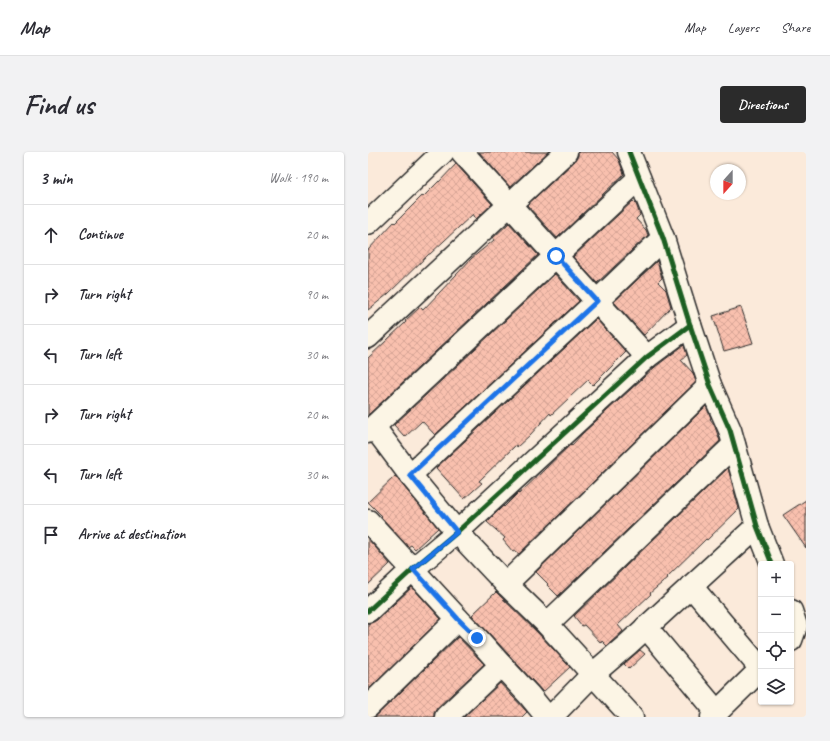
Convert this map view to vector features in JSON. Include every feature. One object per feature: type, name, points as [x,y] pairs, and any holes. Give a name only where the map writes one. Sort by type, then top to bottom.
[{"type":"street","points":[[368,223],[443,152]]},
{"type":"street","points":[[462,152],[647,357]]},
{"type":"street","points":[[368,337],[566,152]]},
{"type":"street","points":[[629,152],[663,238],[710,385],[730,430],[757,526],[771,561]]},
{"type":"street","points":[[632,717],[547,624],[506,584],[457,532],[371,429],[639,178]]},
{"type":"street","points":[[410,475],[663,238]]},
{"type":"street","points":[[368,611],[413,569],[457,532],[647,357],[690,325]]},
{"type":"street","points":[[506,584],[710,385]]},
{"type":"street","points":[[547,624],[734,445]]},
{"type":"street","points":[[368,521],[477,638],[547,717]]},
{"type":"street","points":[[551,717],[593,674],[757,526]]},
{"type":"street","points":[[691,586],[758,665]]},
{"type":"street","points":[[368,707],[458,619]]},
{"type":"street","points":[[794,620],[796,626],[794,632]]},
{"type":"street","points":[[646,627],[714,715],[758,672]]},
{"type":"street","points":[[446,717],[501,666]]},
{"type":"building","points":[[479,152],[548,152],[510,187]]},
{"type":"building","points":[[578,152],[612,152],[619,160],[624,174],[557,238],[527,205],[575,161],[578,156]]},
{"type":"building","points":[[456,164],[492,204],[476,219],[473,214],[388,294],[368,310],[368,250],[394,222],[395,223],[422,196],[423,197]]},
{"type":"building","points":[[633,201],[636,204],[640,215],[636,219],[646,230],[648,235],[597,283],[573,257]]},
{"type":"building","points":[[509,223],[538,255],[368,415],[368,358],[420,307],[423,310],[472,258],[494,240],[493,238]]},
{"type":"building","points":[[657,261],[662,278],[658,282],[666,290],[671,307],[644,335],[614,302]]},
{"type":"building","points":[[555,274],[579,301],[435,435],[422,421],[405,437],[394,425]]},
{"type":"building","points":[[741,307],[753,343],[724,351],[713,316]]},
{"type":"building","points":[[596,319],[626,352],[593,385],[588,380],[551,415],[550,413],[530,435],[517,447],[516,445],[479,481],[482,483],[464,499],[436,468]]},
{"type":"building","points":[[684,345],[687,355],[681,360],[693,373],[696,382],[519,554],[515,551],[513,552],[503,540],[505,538],[487,522],[655,367]]},
{"type":"building","points":[[706,406],[720,441],[558,596],[536,572]]},
{"type":"building","points":[[728,468],[739,509],[618,625],[623,631],[607,646],[602,641],[601,643],[584,625],[582,626],[574,616]]},
{"type":"building","points":[[395,476],[438,528],[415,549],[411,545],[408,547],[368,502]]},
{"type":"building","points":[[806,500],[806,548],[783,515]]},
{"type":"building","points":[[368,539],[390,564],[368,585]]},
{"type":"building","points":[[412,587],[441,619],[368,690],[368,623],[377,620]]},
{"type":"building","points":[[496,592],[570,667],[543,692],[472,615]]},
{"type":"building","points":[[458,637],[484,664],[437,708],[434,713],[434,717],[375,717]]},
{"type":"building","points":[[640,650],[645,654],[629,669],[624,664]]},
{"type":"building","points":[[500,683],[527,712],[522,717],[464,717]]},
{"type":"cycle path","points":[[629,152],[663,238],[710,385],[730,430],[757,526],[771,561]]},
{"type":"cycle path","points":[[368,611],[413,569],[457,532],[647,357],[690,325]]},
{"type":"route","points":[[477,638],[413,569],[457,532],[410,475],[597,301],[556,256]]}]
